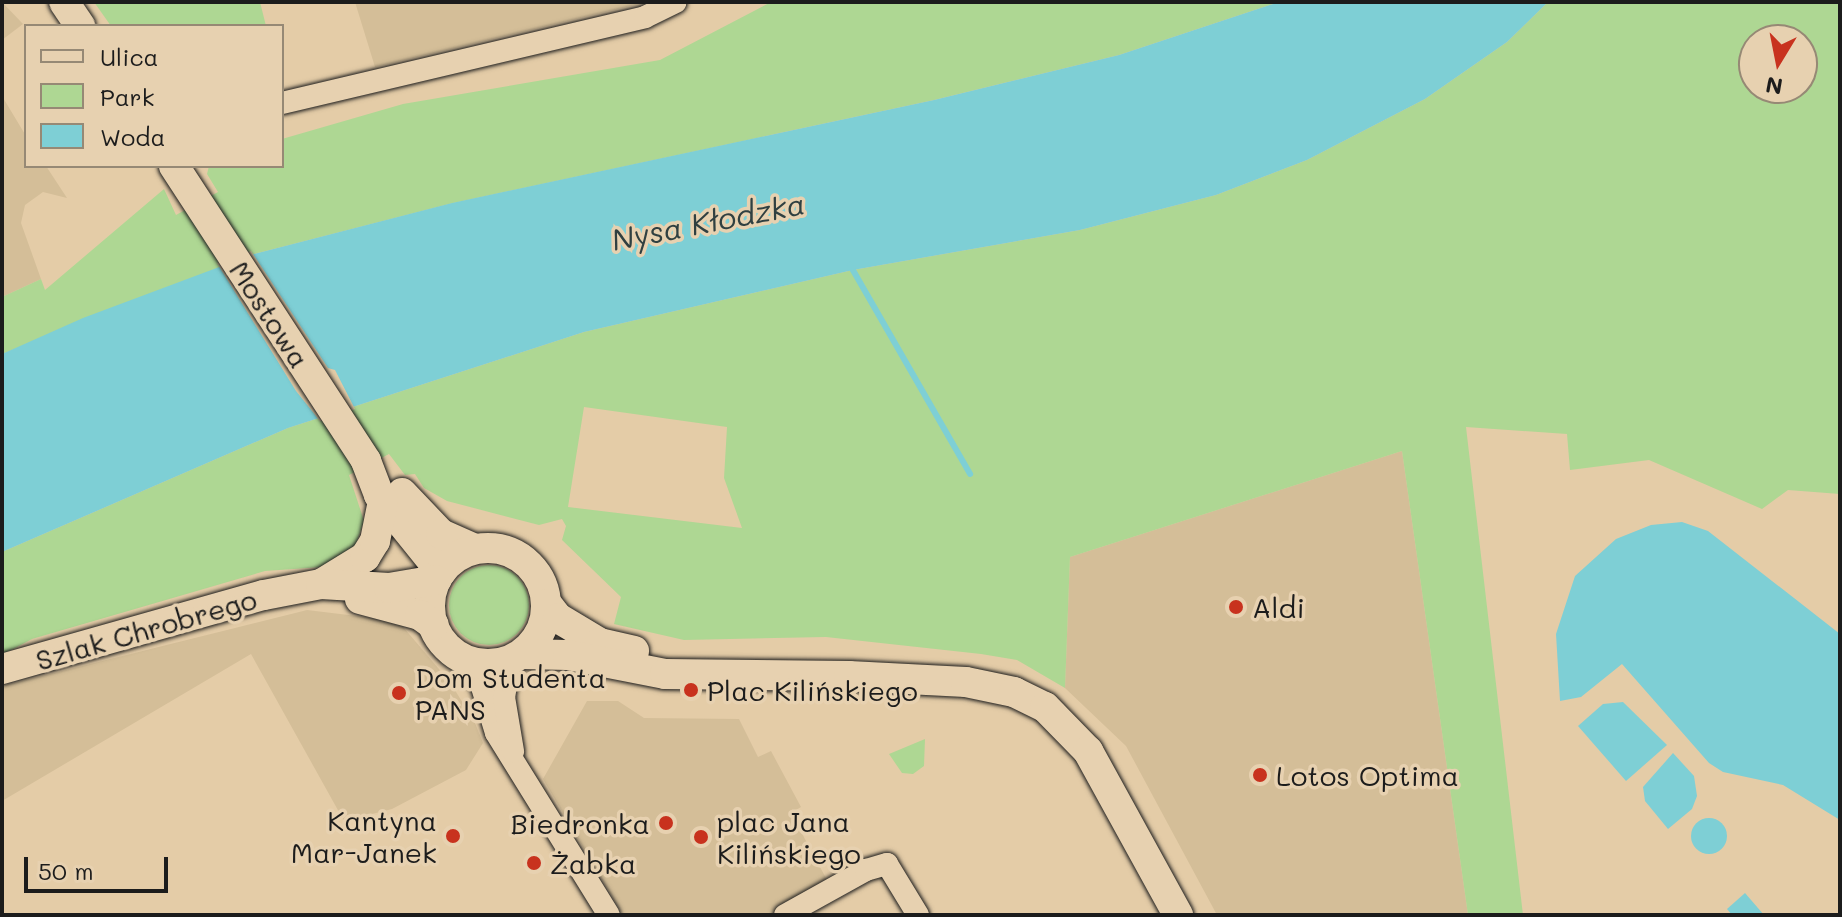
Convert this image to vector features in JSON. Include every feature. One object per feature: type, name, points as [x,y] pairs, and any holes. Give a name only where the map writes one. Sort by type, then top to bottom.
[{"type":"main road","points":[[64,2],[79,24]]},
{"type":"main road","name":"Mostowa","points":[[182,178],[439,576]]},
{"type":"main road","points":[[321,584],[365,557],[375,541],[376,479]]},
{"type":"main road","name":"Mostowa","points":[[376,479],[441,534],[475,549]]},
{"type":"main road","points":[[738,672],[600,643],[558,618],[547,604],[537,574],[527,562],[511,552],[475,549],[439,576],[430,603],[434,625],[445,644],[462,657],[485,664],[516,657],[568,655],[665,674],[738,672],[966,682],[1030,699],[1088,751],[1178,915]]},
{"type":"main road","name":"Szlak Chrobrego","points":[[2,669],[321,584],[389,588],[439,576]]},
{"type":"main road","name":"Szlak Chrobrego","points":[[290,591],[374,601],[420,615],[434,625]]},
{"type":"main road","points":[[516,657],[538,637],[547,604]]},
{"type":"street","points":[[284,103],[645,17],[676,2]]},
{"type":"street","points":[[462,657],[482,687],[496,733],[514,756],[609,915]]},
{"type":"street","points":[[514,756],[504,697],[516,657]]},
{"type":"street","points":[[785,915],[866,870],[887,864],[918,915]]},
{"type":"shaded area","points":[[2,2],[23,24],[2,40]]},
{"type":"shaded area","points":[[355,2],[647,2],[375,67]]},
{"type":"shaded area","points":[[2,96],[24,133],[24,168],[47,168],[67,198],[43,192],[25,205],[21,223],[41,279],[2,297]]},
{"type":"shaded area","points":[[1402,451],[1468,915],[1217,915],[1126,746],[1065,688],[1070,557]]},
{"type":"shaded area","points":[[307,610],[398,621],[450,682],[475,723],[483,743],[466,770],[392,809],[344,821],[251,654],[2,801],[2,686]]},
{"type":"shaded area","name":"plac Jana Kilińskiego","points":[[587,701],[618,701],[644,718],[739,719],[758,757],[771,751],[801,807],[791,813],[835,895],[801,915],[623,915],[543,779]]},
{"type":"green space","points":[[94,2],[260,2],[266,24],[110,24]]},
{"type":"green space","points":[[771,2],[1279,2],[1119,55],[934,100],[453,203],[254,254],[2,354],[2,297],[41,279],[45,290],[164,189],[176,215],[218,192],[207,174],[208,168],[284,168],[284,138],[403,104],[660,60]]},
{"type":"green space","points":[[1548,2],[1840,2],[1840,494],[1788,490],[1762,509],[1649,460],[1570,470],[1567,434],[1466,427],[1523,915],[1468,915],[1402,451],[1070,557],[1065,688],[1017,660],[981,654],[826,637],[684,640],[614,624],[621,597],[562,540],[566,526],[562,519],[539,525],[447,501],[424,488],[415,474],[405,475],[389,454],[349,475],[364,521],[355,547],[336,566],[265,571],[32,639],[2,655],[2,552],[288,428],[584,332],[853,270],[1080,230],[1216,195],[1307,160],[1425,99],[1507,42]],"holes":[[[584,407],[727,427],[724,478],[742,528],[568,507]]]},
{"type":"green space","points":[[489,565],[504,568],[517,577],[526,590],[529,605],[526,620],[517,633],[504,642],[489,645],[474,642],[461,633],[452,620],[449,605],[452,590],[461,577],[474,568]]},
{"type":"green space","points":[[925,739],[924,766],[913,774],[902,773],[889,754]]},
{"type":"water","name":"Nysa Kłodzka","points":[[1279,2],[1548,2],[1507,42],[1425,99],[1307,160],[1216,195],[1080,230],[853,270],[584,332],[288,428],[2,552],[2,354],[83,318],[254,254],[452,203],[934,100],[1119,55]]},
{"type":"water","points":[[1682,522],[1708,531],[1840,634],[1840,820],[1783,785],[1723,772],[1709,763],[1622,664],[1581,697],[1560,701],[1556,634],[1575,576],[1616,539],[1651,525]]},
{"type":"water","points":[[1623,702],[1667,745],[1626,781],[1578,726],[1603,704]]},
{"type":"water","points":[[1673,753],[1694,776],[1697,796],[1692,809],[1668,829],[1645,801],[1643,787]]},
{"type":"water","points":[[1709,818],[1722,823],[1727,836],[1722,849],[1709,854],[1696,849],[1691,836],[1696,823]]},
{"type":"water","points":[[1745,893],[1764,915],[1732,915],[1727,909]]},
{"type":"pier","points":[[251,251],[328,368],[335,370],[355,409],[320,421],[296,391],[217,263]]},
{"type":"waterway","points":[[850,265],[970,474]]},
{"type":"place","name":"Aldi","points":[[1236,607]]},
{"type":"place","name":"Plac Kilińskiego","points":[[691,690]]},
{"type":"place","name":"Dom Studenta PANS","points":[[399,693]]},
{"type":"place","name":"Lotos Optima","points":[[1260,775]]},
{"type":"place","name":"Biedronka","points":[[666,823]]},
{"type":"place","name":"Kantyna Mar-Janek","points":[[453,836]]},
{"type":"place","name":"plac Jana Kilińskiego","points":[[701,837]]},
{"type":"place","name":"Żabka","points":[[534,863]]}]
